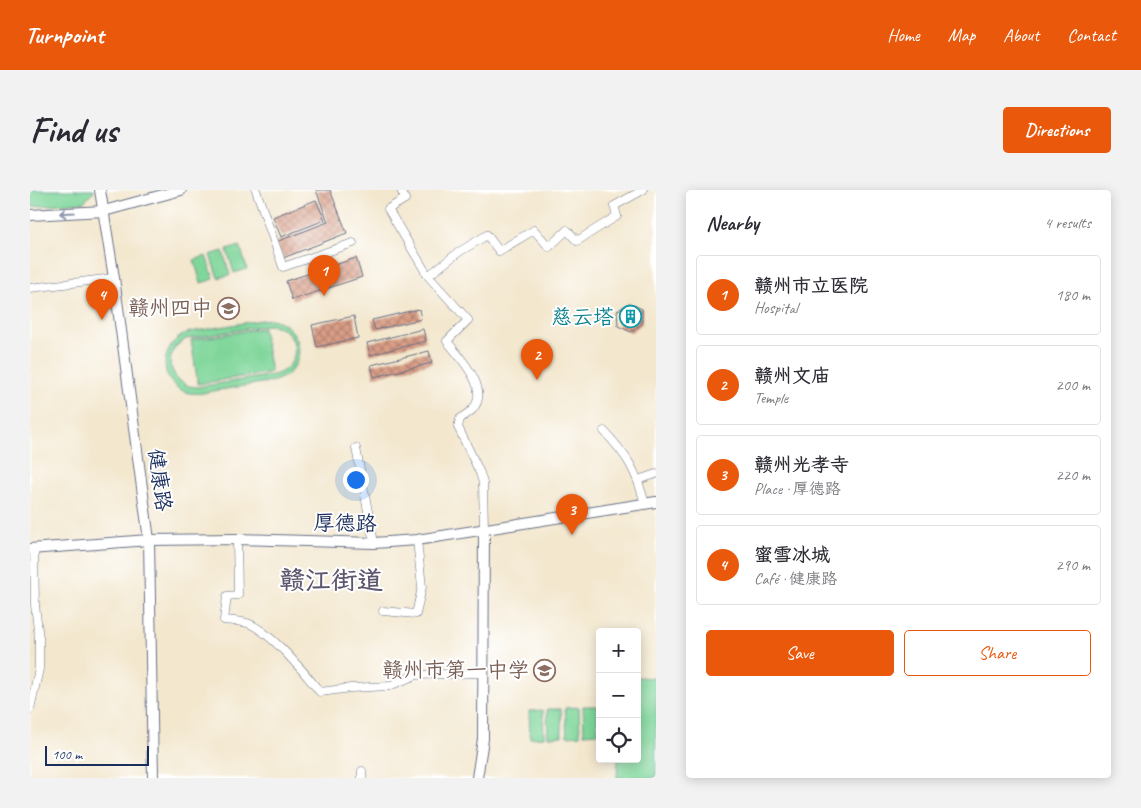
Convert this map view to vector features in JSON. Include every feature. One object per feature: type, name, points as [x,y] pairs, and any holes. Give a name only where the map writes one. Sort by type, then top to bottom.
[{"type":"street","name":"健康路","points":[[100,190],[114,278],[149,540],[153,778]]},
{"type":"street","points":[[30,215],[104,211],[181,190]]},
{"type":"street","points":[[256,190],[283,267],[353,243]]},
{"type":"street","points":[[401,190],[405,199],[388,210],[428,276],[468,320],[447,341],[478,386],[479,396],[476,404],[473,409],[460,419],[458,427],[483,483],[483,739],[477,778]]},
{"type":"street","points":[[428,276],[459,252],[486,235],[499,251],[534,230],[548,247],[568,230],[577,241],[617,216],[614,206],[644,190]]},
{"type":"street","points":[[30,288],[114,278]]},
{"type":"street","points":[[604,431],[623,451],[631,464],[645,504]]},
{"type":"street","points":[[356,448],[374,543]]},
{"type":"street","points":[[638,480],[656,474]]},
{"type":"street","name":"厚德路","points":[[32,548],[149,540],[238,539],[374,543],[417,540],[656,502]]},
{"type":"street","points":[[238,539],[238,595],[227,596],[224,620],[248,623],[261,630],[305,673],[320,692],[389,686],[416,674],[483,673]]},
{"type":"street","points":[[383,611],[416,614],[422,587],[417,540]]},
{"type":"street","points":[[30,709],[39,669],[39,638],[32,548]]},
{"type":"green space","points":[[30,190],[94,191],[84,202],[30,207]]},
{"type":"green space","points":[[240,246],[247,269],[234,273],[227,250]]},
{"type":"green space","points":[[223,251],[230,275],[218,278],[210,255]]},
{"type":"green space","points":[[206,256],[214,279],[201,283],[194,260]]},
{"type":"green space","points":[[272,319],[284,324],[292,331],[297,340],[298,359],[285,376],[274,381],[198,394],[179,389],[171,382],[165,364],[167,354],[179,337],[190,332]],"holes":[[[268,325],[279,327],[287,332],[292,339],[294,356],[290,364],[283,371],[273,375],[197,387],[188,386],[176,378],[170,365],[175,347],[186,339]]]},
{"type":"green space","points":[[263,328],[271,372],[198,384],[191,340]]},
{"type":"green space","points":[[641,677],[656,678],[656,778],[617,778],[618,763],[641,763]]},
{"type":"green space","points":[[583,706],[596,706],[596,733],[584,734]]},
{"type":"green space","points":[[579,707],[580,735],[567,736],[565,708]]},
{"type":"green space","points":[[547,709],[561,709],[562,736],[548,737]]},
{"type":"green space","points":[[543,710],[544,737],[530,738],[529,711]]},
{"type":"building","points":[[316,190],[330,190],[347,233],[283,258],[276,242],[328,222]]},
{"type":"building","points":[[316,200],[325,220],[281,237],[273,217]]},
{"type":"building","points":[[356,258],[362,277],[292,300],[286,281]]},
{"type":"building","name":"慈云塔","points":[[629,303],[642,309],[642,324],[631,332],[618,326],[617,311]]},
{"type":"building","points":[[419,309],[421,319],[375,330],[372,320]]},
{"type":"building","points":[[354,316],[358,338],[317,347],[312,325]]},
{"type":"building","points":[[423,329],[426,341],[370,355],[367,343]]},
{"type":"building","points":[[429,351],[432,363],[374,377],[371,365]]},
{"type":"place","name":"赣州市立医院","points":[[324,296]]},
{"type":"place","name":"赣州四中","points":[[228,308]]},
{"type":"place","name":"慈云塔","points":[[630,317]]},
{"type":"place","name":"蜜雪冰城","points":[[102,320]]},
{"type":"place","name":"赣州文庙","points":[[537,380]]},
{"type":"place","name":"赣州光孝寺","points":[[572,535]]},
{"type":"place","name":"赣州市第一中学","points":[[545,670]]},
{"type":"district","name":"赣江街道","points":[[331,580]]}]
